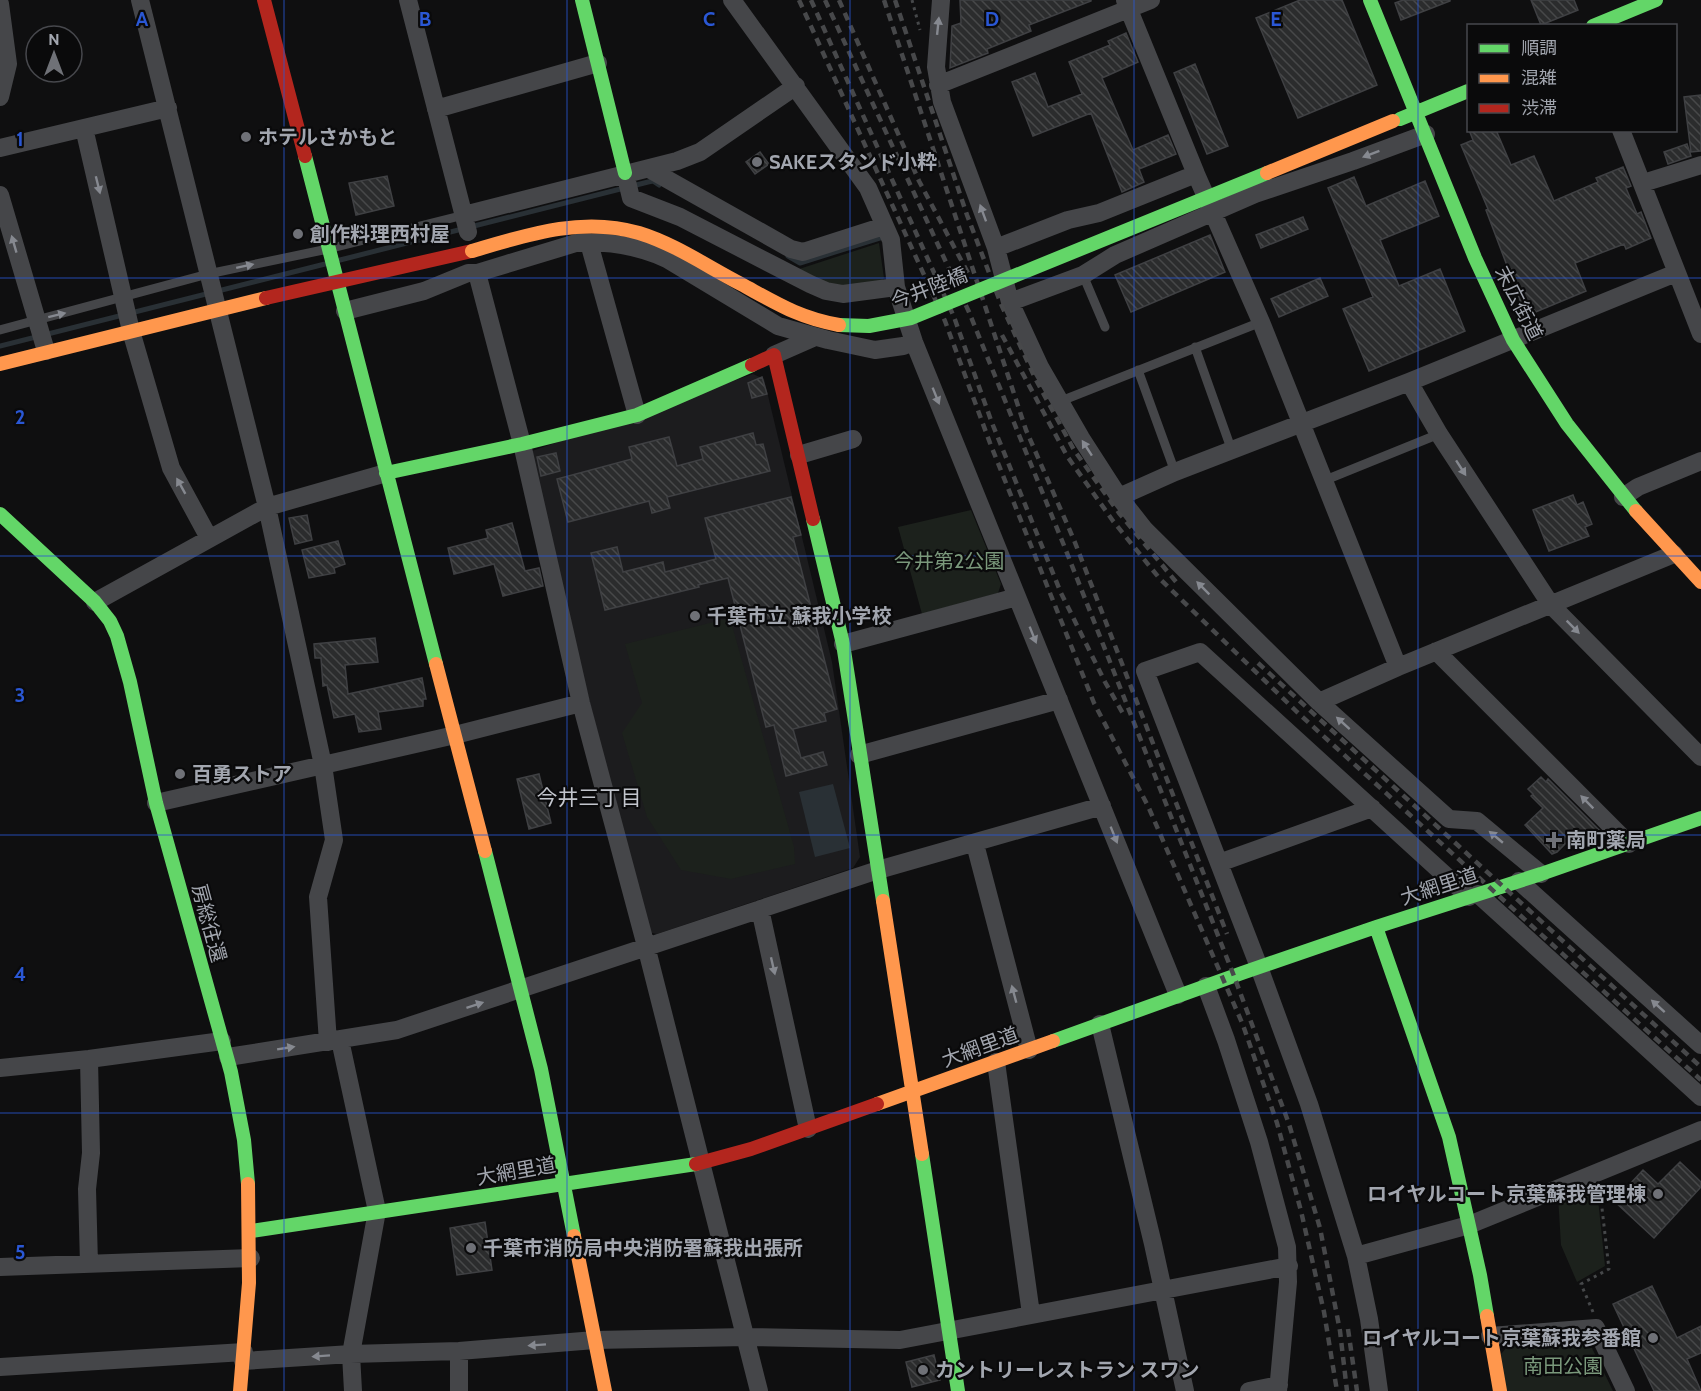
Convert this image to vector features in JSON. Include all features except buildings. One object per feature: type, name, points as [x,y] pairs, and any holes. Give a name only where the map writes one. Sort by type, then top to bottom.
[{"type":"street","points":[[140,0],[267,507],[322,765],[334,840],[318,897],[334,1041],[377,1211],[351,1354],[353,1391]]},
{"type":"street","points":[[264,0],[541,1069],[605,1391]]},
{"type":"street","points":[[408,0],[465,223],[700,152],[796,86]]},
{"type":"street","points":[[582,0],[631,198],[680,217],[766,263],[826,291],[859,297],[896,287]]},
{"type":"street","points":[[732,0],[868,188],[891,240],[896,287],[915,342],[1178,995]]},
{"type":"street","points":[[941,0],[936,67],[938,85],[942,102],[996,248],[1010,302],[1040,367],[1081,438],[1119,497],[1145,530],[1319,702],[1449,819],[1477,821],[1541,874]]},
{"type":"street","points":[[938,85],[1127,5],[1151,0]]},
{"type":"street","name":"末広街道","points":[[1370,0],[1475,258],[1514,340],[1567,424],[1623,497],[1701,582]]},
{"type":"street","points":[[1598,24],[1656,0]]},
{"type":"street","points":[[0,4],[8,64],[0,97]]},
{"type":"street","points":[[1127,5],[1196,174],[1261,322],[1398,667]]},
{"type":"street","points":[[436,109],[598,63]]},
{"type":"street","name":"今井陸橋","points":[[0,364],[216,309],[472,251],[561,227],[579,225],[614,226],[649,235],[798,315],[815,321],[845,326],[878,326],[911,318],[1467,91]]},
{"type":"street","points":[[0,148],[168,108]]},
{"type":"street","points":[[84,128],[131,331],[171,468],[209,538]]},
{"type":"street","points":[[1622,132],[1700,331]]},
{"type":"street","points":[[1010,302],[1255,194],[1426,134]]},
{"type":"street","points":[[1643,183],[1701,165]]},
{"type":"street","points":[[649,169],[791,249],[803,252],[884,226]]},
{"type":"street","points":[[996,248],[1100,213],[1196,174]]},
{"type":"street","points":[[0,195],[46,351]]},
{"type":"street","points":[[680,217],[709,204]]},
{"type":"street","points":[[766,263],[779,242]]},
{"type":"street","points":[[345,310],[424,291],[468,273],[477,273],[561,247],[589,243],[625,246],[657,254],[778,326],[815,337],[869,343],[889,349],[915,342]]},
{"type":"street","points":[[589,243],[637,415]]},
{"type":"street","points":[[477,273],[522,444],[581,703],[646,946],[759,1391]]},
{"type":"street","points":[[1119,497],[1175,472],[1409,382],[1676,273]]},
{"type":"street","points":[[95,602],[267,507],[386,473],[522,444],[637,415],[815,337]]},
{"type":"street","points":[[774,356],[843,644],[958,1391]]},
{"type":"street","points":[[1409,382],[1439,434],[1551,605],[1701,757]]},
{"type":"street","points":[[799,455],[853,439]]},
{"type":"street","points":[[1623,497],[1638,487],[1701,461]]},
{"type":"street","name":"房総往還","points":[[0,514],[95,602],[110,621],[117,636],[130,682],[156,804],[225,1049],[244,1137],[252,1231],[240,1391]]},
{"type":"street","points":[[1319,702],[1436,651],[1674,554]]},
{"type":"street","points":[[843,644],[1017,597]]},
{"type":"street","points":[[1436,651],[1629,844]]},
{"type":"street","points":[[1379,1391],[1369,1319],[1356,1256],[1309,1104],[1145,671],[1200,652],[1372,808],[1701,1097]]},
{"type":"street","points":[[859,755],[1059,700]]},
{"type":"street","points":[[156,804],[581,703]]},
{"type":"street","points":[[0,1068],[334,1041],[397,1030],[878,870],[1102,806]]},
{"type":"street","points":[[1219,862],[1372,808]]},
{"type":"street","name":"大網里道","points":[[252,1231],[702,1163],[751,1149],[912,1093],[1259,967],[1541,874],[1701,818]]},
{"type":"street","points":[[975,844],[1029,1050]]},
{"type":"street","points":[[1519,881],[1701,1045]]},
{"type":"street","points":[[760,909],[808,1129]]},
{"type":"street","points":[[1376,927],[1449,1137],[1480,1275],[1500,1391]]},
{"type":"street","points":[[1206,986],[1259,1142],[1287,1247],[1289,1266],[1278,1388],[1249,1391]]},
{"type":"street","points":[[1100,1024],[1185,1391]]},
{"type":"street","points":[[89,1059],[91,1153],[87,1189],[89,1264]]},
{"type":"street","points":[[996,1062],[1030,1314]]},
{"type":"street","points":[[1356,1256],[1469,1225],[1701,1130]]},
{"type":"street","points":[[0,1267],[250,1258]]},
{"type":"street","points":[[0,1368],[243,1357],[459,1351],[595,1340],[746,1337],[900,1340],[1289,1266]]},
{"type":"street","points":[[1490,1336],[1596,1328],[1626,1391]]},
{"type":"street","points":[[459,1351],[459,1391]]},
{"type":"lane","points":[[0,330],[208,274],[465,223]]},
{"type":"lane","points":[[1088,268],[1105,327]]},
{"type":"lane","points":[[1061,401],[1261,322]]},
{"type":"lane","points":[[1195,347],[1232,451]]},
{"type":"lane","points":[[1138,370],[1175,472]]},
{"type":"lane","points":[[1323,481],[1439,434]]},
{"type":"path","points":[[1596,1328],[1597,1321],[1581,1284],[1609,1269],[1598,1172]]},
{"type":"shaded area","name":"千葉市立 蘇我小学校","points":[[753,374],[764,379],[832,662],[860,857],[853,868],[657,934],[648,932],[528,458],[532,451]]},
{"type":"shaded area","points":[[833,784],[850,848],[815,857],[799,792]]},
{"type":"green space","points":[[879,243],[884,278],[876,288],[830,290],[793,271]]},
{"type":"green space","name":"今井第2公園","points":[[971,510],[1001,584],[998,593],[922,614],[898,527]]},
{"type":"green space","points":[[730,618],[794,847],[795,864],[731,879],[681,870],[647,817],[622,733],[642,703],[625,644]]},
{"type":"green space","points":[[1596,1180],[1605,1266],[1577,1282],[1561,1245],[1558,1196]]},
{"type":"green space","name":"南田公園","points":[[1582,1339],[1590,1344],[1613,1391],[1505,1391],[1501,1354],[1508,1346]]},
{"type":"waterway","points":[[340,260],[648,182],[653,181],[659,185]]},
{"type":"waterway","points":[[788,256],[800,263],[883,237]]},
{"type":"waterway","points":[[0,346],[325,264]]},
{"type":"railway","points":[[799,0],[945,321],[990,443],[1094,703],[1148,806],[1243,1025],[1277,1123],[1301,1211],[1324,1312],[1337,1391]]},
{"type":"railway","points":[[811,0],[954,317],[992,423],[1061,593],[1125,717]]},
{"type":"railway","points":[[825,0],[969,312],[1234,976],[1289,1124],[1320,1228],[1340,1331],[1347,1391]]},
{"type":"railway","points":[[839,0],[919,181],[969,275]]},
{"type":"railway","points":[[884,0],[1026,430],[1074,540],[1227,934]]},
{"type":"railway","points":[[895,0],[967,215],[1001,304],[1035,378],[1074,450],[1119,513],[1177,583]]},
{"type":"railway","points":[[1002,335],[1067,456],[1113,521],[1160,579],[1297,712],[1701,1080]]},
{"type":"railway","points":[[1258,663],[1701,1067]]},
{"type":"railway","points":[[1348,1329],[1357,1391]]},
{"type":"traffic: fast","points":[[582,0],[625,173]]},
{"type":"traffic: fast","points":[[1370,0],[1475,258],[1513,340],[1567,424],[1636,511]]},
{"type":"traffic: fast","points":[[1598,24],[1656,0]]},
{"type":"traffic: fast","points":[[1400,119],[1467,91]]},
{"type":"traffic: fast","points":[[305,156],[436,664]]},
{"type":"traffic: fast","points":[[839,325],[869,326],[911,318],[1267,173]]},
{"type":"traffic: fast","points":[[386,473],[522,444],[637,415],[752,365]]},
{"type":"traffic: fast","points":[[0,514],[95,602],[110,621],[117,636],[130,682],[156,803],[231,1072],[244,1140],[248,1184]]},
{"type":"traffic: fast","points":[[813,519],[843,644],[883,901]]},
{"type":"traffic: fast","points":[[1053,1041],[1242,973],[1541,874],[1701,818]]},
{"type":"traffic: fast","points":[[485,851],[541,1069],[574,1236]]},
{"type":"traffic: fast","points":[[1376,927],[1449,1137],[1487,1316]]},
{"type":"traffic: fast","points":[[922,1154],[958,1391]]},
{"type":"traffic: fast","points":[[252,1231],[696,1164]]},
{"type":"traffic: slow","points":[[1267,173],[1393,121]]},
{"type":"traffic: slow","points":[[472,251],[554,230],[596,226],[618,228],[665,243],[788,309],[839,325]]},
{"type":"traffic: slow","points":[[0,364],[266,298]]},
{"type":"traffic: slow","points":[[1636,511],[1701,582]]},
{"type":"traffic: slow","points":[[436,664],[485,851]]},
{"type":"traffic: slow","points":[[883,901],[922,1154]]},
{"type":"traffic: slow","points":[[877,1104],[1053,1041]]},
{"type":"traffic: slow","points":[[240,1391],[249,1283],[248,1184]]},
{"type":"traffic: slow","points":[[574,1236],[605,1391]]},
{"type":"traffic: slow","points":[[1487,1316],[1500,1391]]},
{"type":"traffic: jam","points":[[264,0],[305,156]]},
{"type":"traffic: jam","points":[[266,298],[472,251]]},
{"type":"traffic: jam","points":[[752,365],[774,355],[813,519]]},
{"type":"traffic: jam","points":[[696,1164],[751,1149],[877,1104]]},
{"type":"place","name":"ホテルさかもと","points":[[246,137]]},
{"type":"place","name":"SAKEスタンド小粋","points":[[757,162]]},
{"type":"place","name":"創作料理西村屋","points":[[298,234]]},
{"type":"place","name":"千葉市立 蘇我小学校","points":[[695,616]]},
{"type":"place","name":"百勇ストア","points":[[180,774]]},
{"type":"place","name":"南町薬局","points":[[1554,840]]},
{"type":"place","name":"ロイヤルコート京葉蘇我管理棟","points":[[1658,1194]]},
{"type":"place","name":"千葉市消防局中央消防署蘇我出張所","points":[[471,1248]]},
{"type":"place","name":"ロイヤルコート京葉蘇我参番館","points":[[1653,1338]]},
{"type":"place","name":"カントリーレストラン スワン","points":[[923,1370]]},
{"type":"district","name":"今井三丁目","points":[[589,797]]}]
